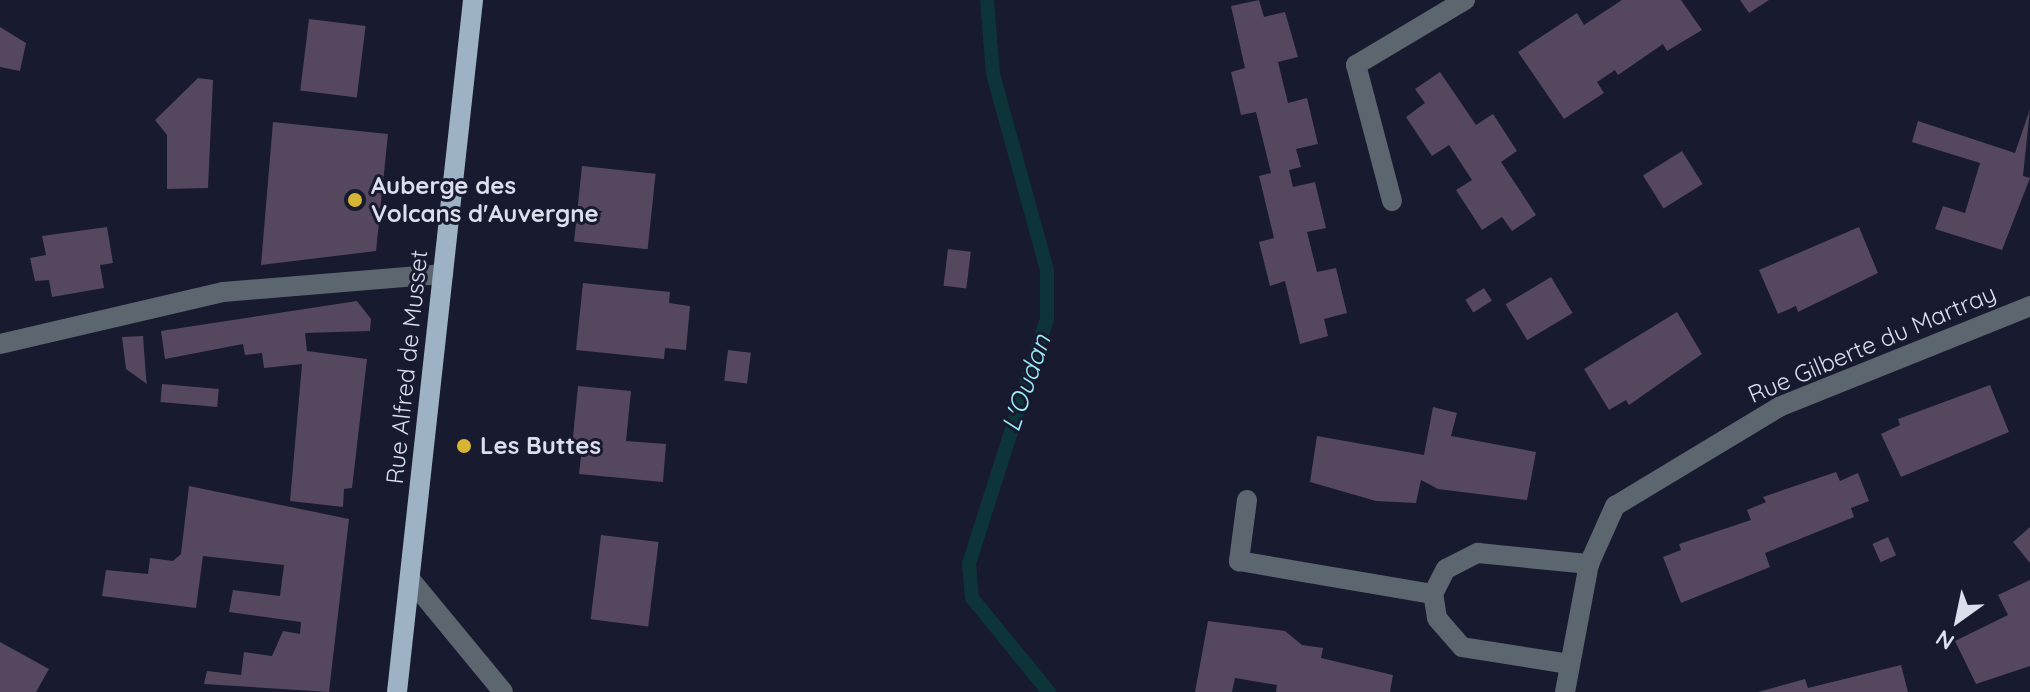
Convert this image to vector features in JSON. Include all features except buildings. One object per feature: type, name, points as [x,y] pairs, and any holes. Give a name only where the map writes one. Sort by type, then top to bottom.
[{"type":"main road","name":"Rue Alfred de Musset","points":[[397,692],[473,0]]},
{"type":"street","points":[[1392,201],[1356,65],[1465,0]]},
{"type":"street","points":[[0,344],[223,292],[443,274]]},
{"type":"street","name":"Rue Gilberte du Martray","points":[[1565,692],[1589,564],[1615,506],[1779,407],[2030,306]]},
{"type":"street","points":[[1247,500],[1239,561],[1433,594]]},
{"type":"street","points":[[1569,664],[1462,647],[1437,618],[1433,594],[1446,569],[1478,553],[1589,564]]},
{"type":"street","points":[[410,579],[503,692]]},
{"type":"waterway","name":"L'Oudan","points":[[987,0],[993,74],[1047,270],[1047,319],[969,564],[972,598],[1049,692]]},
{"type":"place","name":"Auberge des Volcans d'Auvergne","points":[[355,200]]},
{"type":"place","name":"Les Buttes","points":[[464,446]]}]
